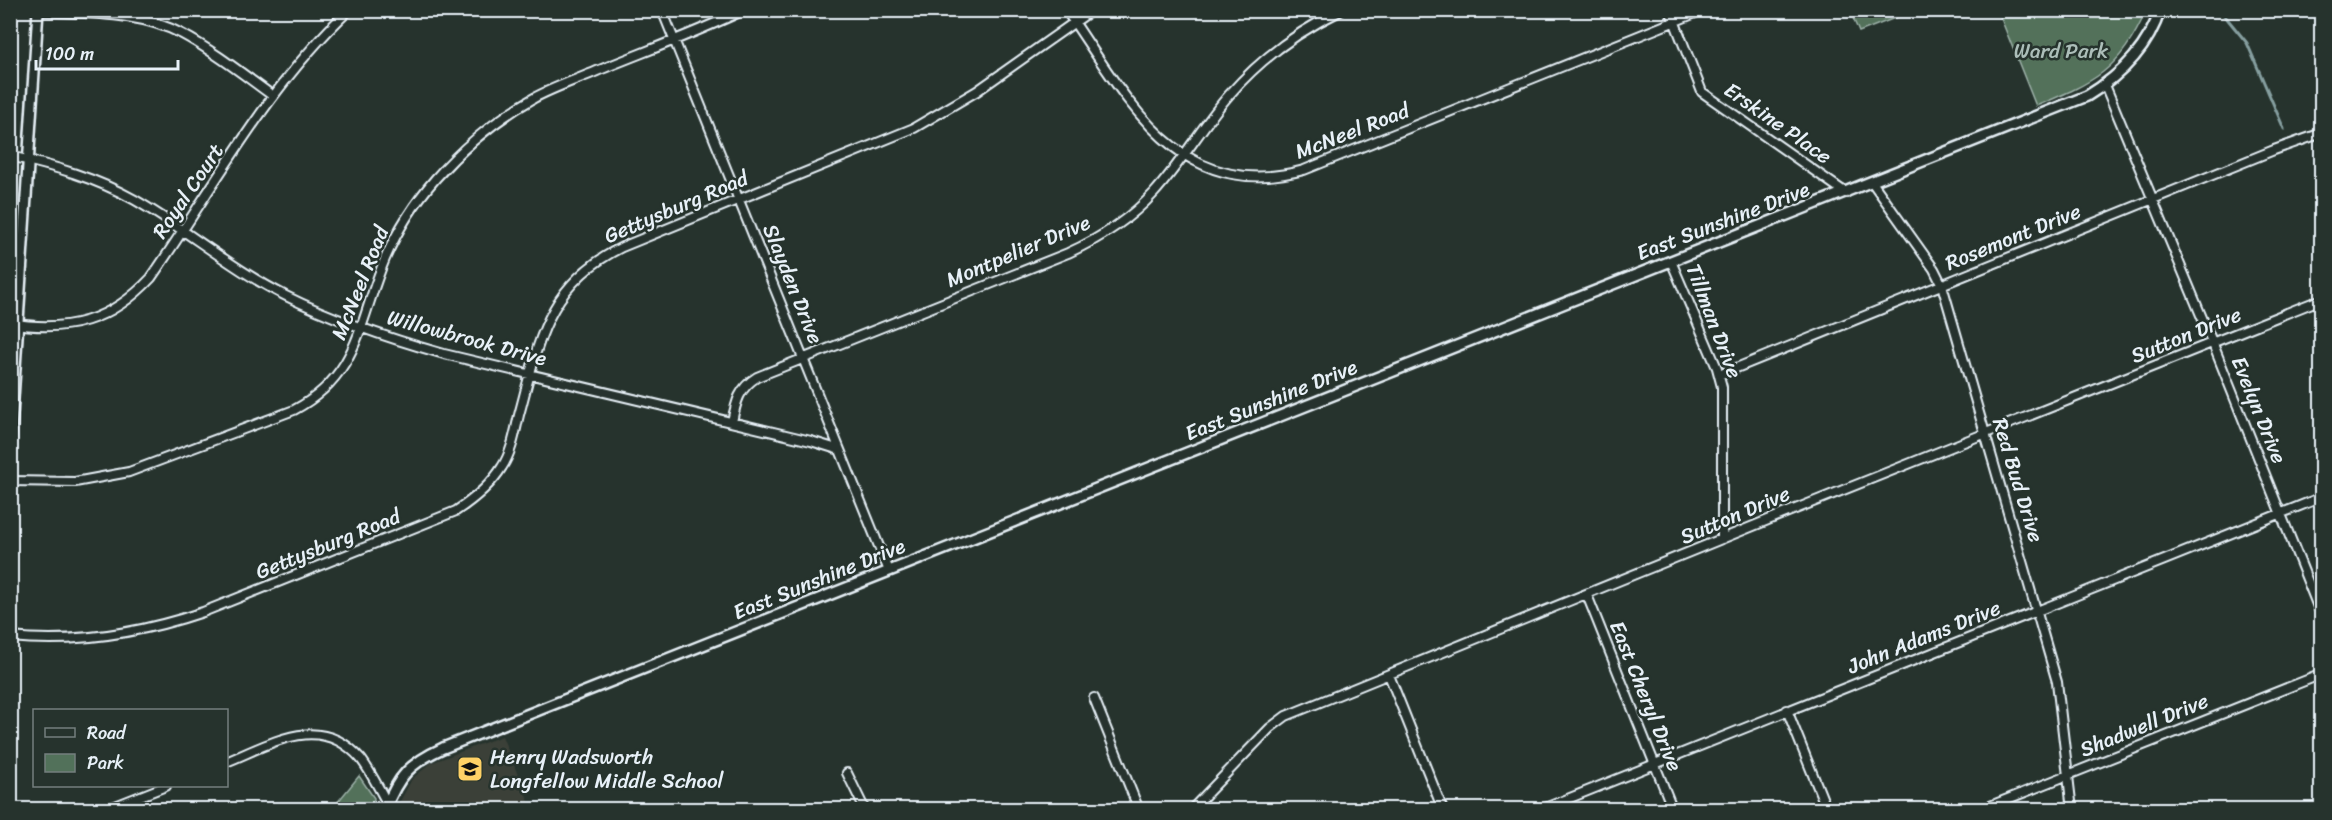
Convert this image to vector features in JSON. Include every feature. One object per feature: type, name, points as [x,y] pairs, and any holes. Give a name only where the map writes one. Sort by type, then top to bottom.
[{"type":"street","points":[[10,446],[14,324],[38,10],[118,16],[159,25],[181,33],[273,96]]},
{"type":"street","name":"Royal Court","points":[[14,324],[49,327],[86,322],[114,309],[138,292],[151,278],[273,96],[306,54],[350,10]]},
{"type":"street","name":"Slayden Drive","points":[[662,10],[889,571]]},
{"type":"street","name":"McNeel Road","points":[[10,481],[75,482],[129,472],[294,410],[320,394],[335,380],[347,360],[386,258],[405,222],[434,181],[456,156],[497,122],[534,98],[744,10]]},
{"type":"street","name":"McNeel Road","points":[[1066,10],[1137,112],[1158,136],[1184,155],[1210,168],[1241,176],[1273,176],[1304,170],[1703,10]]},
{"type":"street","name":"Gettysburg Road","points":[[10,637],[78,638],[134,632],[169,624],[440,519],[464,506],[484,490],[504,465],[540,337],[550,314],[573,281],[589,266],[622,247],[914,128],[977,91],[1092,10]]},
{"type":"street","name":"Montpelier Drive","points":[[732,422],[739,394],[750,382],[1085,245],[1117,226],[1155,192],[1231,93],[1267,57],[1291,38],[1342,10]]},
{"type":"street","name":"Erskine Place","points":[[1670,10],[1702,92],[1846,193]]},
{"type":"street","name":"East Sunshine Drive","points":[[386,806],[403,773],[423,757],[2087,96],[2105,86],[2137,54],[2160,10]]},
{"type":"street","name":"Evelyn Drive","points":[[2105,86],[2213,344],[2322,617]]},
{"type":"street","name":"Rosemont Drive","points":[[1719,375],[2274,150],[2322,133]]},
{"type":"street","name":"Willowbrook Drive","points":[[10,156],[59,168],[106,185],[136,201],[238,269],[286,296],[360,327],[444,354],[840,450]]},
{"type":"street","name":"Red Bud Drive","points":[[1872,182],[1934,269],[1942,285],[2058,681],[2072,810]]},
{"type":"street","name":"Tillman Drive","points":[[1671,261],[1719,375],[1724,401],[1722,539]]},
{"type":"street","name":"Sutton Drive","points":[[1191,810],[1277,722],[1286,716],[2322,299]]},
{"type":"street","name":"John Adams Drive","points":[[1540,810],[2322,497]]},
{"type":"street","name":"East Cheryl Drive","points":[[1587,595],[1673,810]]},
{"type":"street","name":"Shadwell Drive","points":[[1980,810],[2322,674]]},
{"type":"street","points":[[1389,675],[1443,810]]},
{"type":"street","points":[[1094,699],[1139,810]]},
{"type":"street","points":[[1787,710],[1827,810]]},
{"type":"street","points":[[228,761],[295,735],[313,733],[330,736],[348,747],[360,759],[386,806]]},
{"type":"street","points":[[847,773],[865,810]]},
{"type":"street","points":[[105,810],[163,787]]},
{"type":"shaded area","name":"Henry Wadsworth Longfellow Middle School","points":[[502,736],[532,809],[396,809],[412,779],[431,763]]},
{"type":"green space","points":[[1850,11],[1913,11],[1859,32]]},
{"type":"green space","name":"Ward Park","points":[[1998,11],[2146,11],[2126,48],[2103,72],[2074,89],[2036,106]]},
{"type":"green space","points":[[359,776],[374,798],[373,809],[332,809]]},
{"type":"waterway","points":[[2220,10],[2247,43],[2284,129]]},
{"type":"waterway","points":[[440,810],[449,810]]},
{"type":"place","name":"Henry Wadsworth Longfellow Middle School","points":[[470,769]]}]
